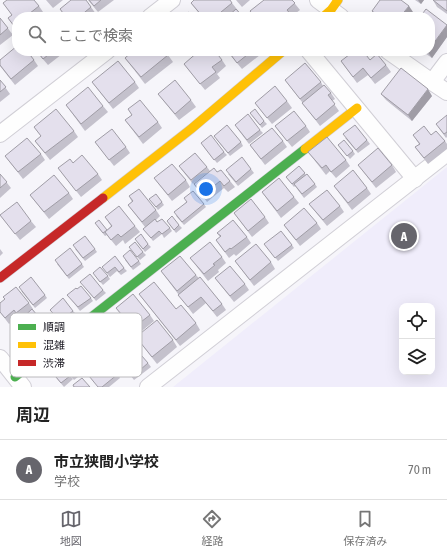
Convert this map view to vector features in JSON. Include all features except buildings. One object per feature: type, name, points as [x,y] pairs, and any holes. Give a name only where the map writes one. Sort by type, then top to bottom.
[{"type":"street","points":[[156,12],[172,0]]},
{"type":"street","points":[[318,0],[334,11]]},
{"type":"street","points":[[0,134],[100,56]]},
{"type":"street","points":[[0,278],[185,134],[277,56]]},
{"type":"street","points":[[313,56],[415,179]]},
{"type":"street","points":[[395,56],[447,92]]},
{"type":"street","points":[[432,82],[447,62]]},
{"type":"street","points":[[104,313],[357,108]]},
{"type":"street","points":[[148,387],[447,153]]},
{"type":"street","points":[[0,358],[10,371]]},
{"type":"shaded area","points":[[447,167],[447,387],[173,387]]},
{"type":"traffic: fast","points":[[96,313],[305,149]]},
{"type":"traffic: slow","points":[[329,12],[338,0]]},
{"type":"traffic: slow","points":[[103,198],[191,129],[277,56]]},
{"type":"traffic: slow","points":[[305,149],[357,108]]},
{"type":"traffic: jam","points":[[0,278],[103,198]]},
{"type":"place","name":"市立狭間小学校","points":[[404,236]]}]
